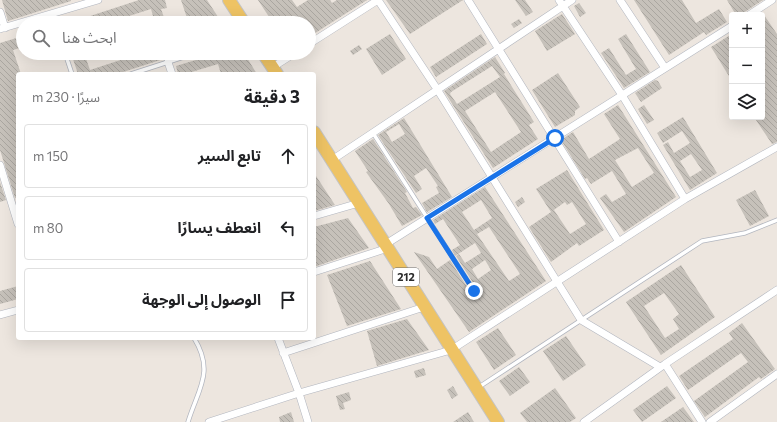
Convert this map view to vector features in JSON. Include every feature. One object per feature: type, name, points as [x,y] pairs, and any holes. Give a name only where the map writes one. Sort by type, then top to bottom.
[{"type":"main road","points":[[229,0],[239,16]]},
{"type":"main road","points":[[268,60],[275,71]]},
{"type":"main road","name":"212","points":[[316,135],[498,422]]},
{"type":"street","points":[[45,16],[98,0]]},
{"type":"street","points":[[316,40],[378,0],[437,90],[556,283],[581,320],[662,366],[702,422]]},
{"type":"street","points":[[468,0],[497,49],[555,138],[619,242]]},
{"type":"street","points":[[332,160],[497,49],[560,3],[572,0]]},
{"type":"street","points":[[620,0],[665,68]]},
{"type":"street","points":[[754,12],[772,0]]},
{"type":"street","points":[[560,3],[622,96],[685,199]]},
{"type":"street","points":[[0,12],[3,29],[16,25]]},
{"type":"street","points":[[316,271],[387,246],[427,218],[729,28]]},
{"type":"street","points":[[275,71],[287,60]]},
{"type":"street","points":[[168,62],[171,72]]},
{"type":"street","points":[[209,422],[299,393],[451,350],[685,199],[777,147]]},
{"type":"street","points":[[0,165],[15,204]]},
{"type":"street","points":[[316,215],[359,203]]},
{"type":"street","points":[[585,422],[662,366],[777,290]]},
{"type":"street","points":[[283,353],[424,307]]},
{"type":"street","points":[[0,315],[16,311]]},
{"type":"street","points":[[279,340],[299,393],[308,422]]},
{"type":"street","points":[[710,422],[777,374]]},
{"type":"lane","points":[[67,60],[71,72]]},
{"type":"lane","points":[[136,72],[174,60]]},
{"type":"lane","points":[[373,133],[474,291]]},
{"type":"lane","points":[[476,389],[702,241],[745,233],[777,220]]},
{"type":"lane","points":[[188,422],[205,372],[200,349],[195,340]]},
{"type":"building","points":[[2,0],[71,0],[24,16],[16,16],[16,18],[8,21]]},
{"type":"building","points":[[139,0],[165,0],[167,8],[161,9],[164,16],[153,16],[151,9],[129,16],[90,16]]},
{"type":"building","points":[[181,0],[207,0],[217,16],[186,16]]},
{"type":"building","points":[[258,0],[292,0],[297,7],[308,0],[330,0],[332,3],[337,0],[367,0],[316,33],[316,16],[268,16]]},
{"type":"building","points":[[386,0],[463,0],[410,34]]},
{"type":"building","points":[[515,0],[525,0],[533,12],[526,16]]},
{"type":"building","points":[[634,0],[682,0],[696,23],[719,9],[727,22],[706,35],[704,32],[669,55]]},
{"type":"building","points":[[727,0],[763,0],[745,12],[734,12]]},
{"type":"building","points":[[579,3],[586,13],[580,17],[574,6]]},
{"type":"building","points":[[562,14],[575,34],[547,51],[535,31]]},
{"type":"building","points":[[765,16],[777,34],[777,142],[772,144],[756,120],[765,120]]},
{"type":"building","points":[[519,19],[522,23],[514,28],[511,24]]},
{"type":"building","points":[[390,34],[406,59],[382,75],[366,49]]},
{"type":"building","points":[[481,34],[487,44],[436,77],[430,67]]},
{"type":"building","points":[[626,34],[650,72],[624,88],[601,53],[609,48],[626,75],[636,69],[618,39]]},
{"type":"building","points":[[729,36],[729,76],[711,47]]},
{"type":"building","points":[[16,38],[16,49],[13,50],[20,72],[16,72],[15,198],[0,150],[0,43]]},
{"type":"building","points":[[359,45],[362,49],[353,55],[350,51]]},
{"type":"building","points":[[495,57],[505,73],[500,77],[504,74],[534,122],[529,125],[538,139],[493,168],[444,91]],"holes":[[[492,66],[500,77],[457,104],[450,94],[451,92]],[[495,92],[521,132],[491,152],[465,111]]]},
{"type":"building","points":[[73,60],[86,60],[90,70],[121,60],[160,60],[123,72],[77,72]]},
{"type":"building","points":[[196,60],[248,60],[256,72],[220,72],[218,64],[192,72],[178,72],[176,66]]},
{"type":"building","points":[[558,73],[580,107],[575,111],[575,115],[555,127],[532,90]]},
{"type":"building","points":[[655,80],[658,81],[662,88],[641,102],[635,93]]},
{"type":"building","points":[[618,105],[676,197],[624,232],[600,198],[606,194],[612,202],[626,194],[612,171],[591,184],[587,178],[585,179],[561,140],[573,132],[589,159],[620,139],[604,114]],"holes":[[[638,148],[654,173],[632,187],[615,160]]]},
{"type":"building","points":[[644,105],[654,120],[647,124],[638,109]]},
{"type":"building","points":[[683,117],[717,173],[690,190],[663,145],[668,142],[674,153],[690,143],[682,131],[663,143],[657,133]],"holes":[[[691,154],[702,170],[690,177],[680,161]]]},
{"type":"building","points":[[404,118],[452,197],[427,212],[422,203],[439,193],[436,187],[438,186],[426,168],[414,176],[422,189],[416,193],[378,135]],"holes":[[[399,124],[405,134],[392,142],[386,132]]]},
{"type":"building","points":[[373,139],[407,192],[405,193],[413,208],[416,207],[422,215],[402,226],[389,204],[366,172],[368,171],[355,151]]},
{"type":"building","points":[[567,170],[604,230],[579,246],[577,243],[551,262],[529,227],[554,210],[570,234],[586,224],[572,202],[567,205],[565,202],[551,212],[536,189]]},
{"type":"building","points":[[316,176],[335,205],[316,210]]},
{"type":"building","points":[[0,182],[6,200],[0,202]]},
{"type":"building","points":[[485,187],[546,281],[469,332],[414,252],[429,257],[437,269],[450,260],[471,293],[476,293],[477,289],[456,256],[459,254],[465,263],[481,253],[475,243],[455,256],[452,250],[460,245],[443,219],[435,224],[433,220]],"holes":[[[481,200],[492,218],[474,230],[462,212]],[[489,227],[520,274],[509,281],[477,234]],[[485,260],[491,270],[478,279],[472,269]]]},
{"type":"building","points":[[755,190],[769,216],[750,226],[736,200]]},
{"type":"building","points":[[522,197],[525,202],[518,207],[515,202]]},
{"type":"building","points":[[348,218],[369,248],[316,266],[316,226]]},
{"type":"building","points":[[370,261],[401,309],[347,326],[327,275]]},
{"type":"building","points":[[681,265],[715,317],[661,355],[626,302]],"holes":[[[664,293],[679,314],[673,319],[679,329],[665,338],[644,306]]]},
{"type":"building","points":[[16,287],[16,300],[0,304],[0,291]]},
{"type":"building","points":[[407,319],[429,350],[377,366],[367,331]]},
{"type":"building","points":[[742,323],[775,369],[761,379],[759,377],[705,417],[694,401],[748,362],[741,353],[688,390],[679,376],[733,339],[729,333]]},
{"type":"building","points":[[498,328],[516,355],[494,370],[476,342]]},
{"type":"building","points":[[566,336],[586,365],[563,381],[543,351]]},
{"type":"building","points":[[519,367],[530,382],[510,396],[499,381]]},
{"type":"building","points":[[424,368],[426,375],[416,378],[414,371]]},
{"type":"building","points":[[453,386],[458,395],[452,399],[447,390]]},
{"type":"building","points":[[667,386],[676,398],[642,422],[633,410]]},
{"type":"building","points":[[555,388],[576,418],[570,422],[527,422],[520,413]]},
{"type":"building","points":[[349,392],[351,400],[343,403],[345,409],[340,410],[336,396]]},
{"type":"building","points":[[683,407],[694,422],[661,422]]},
{"type":"building","points":[[291,412],[294,422],[280,422],[279,417]]},
{"type":"building","points":[[468,412],[474,422],[453,422]]},
{"type":"route","points":[[474,291],[427,218],[555,138]]}]
